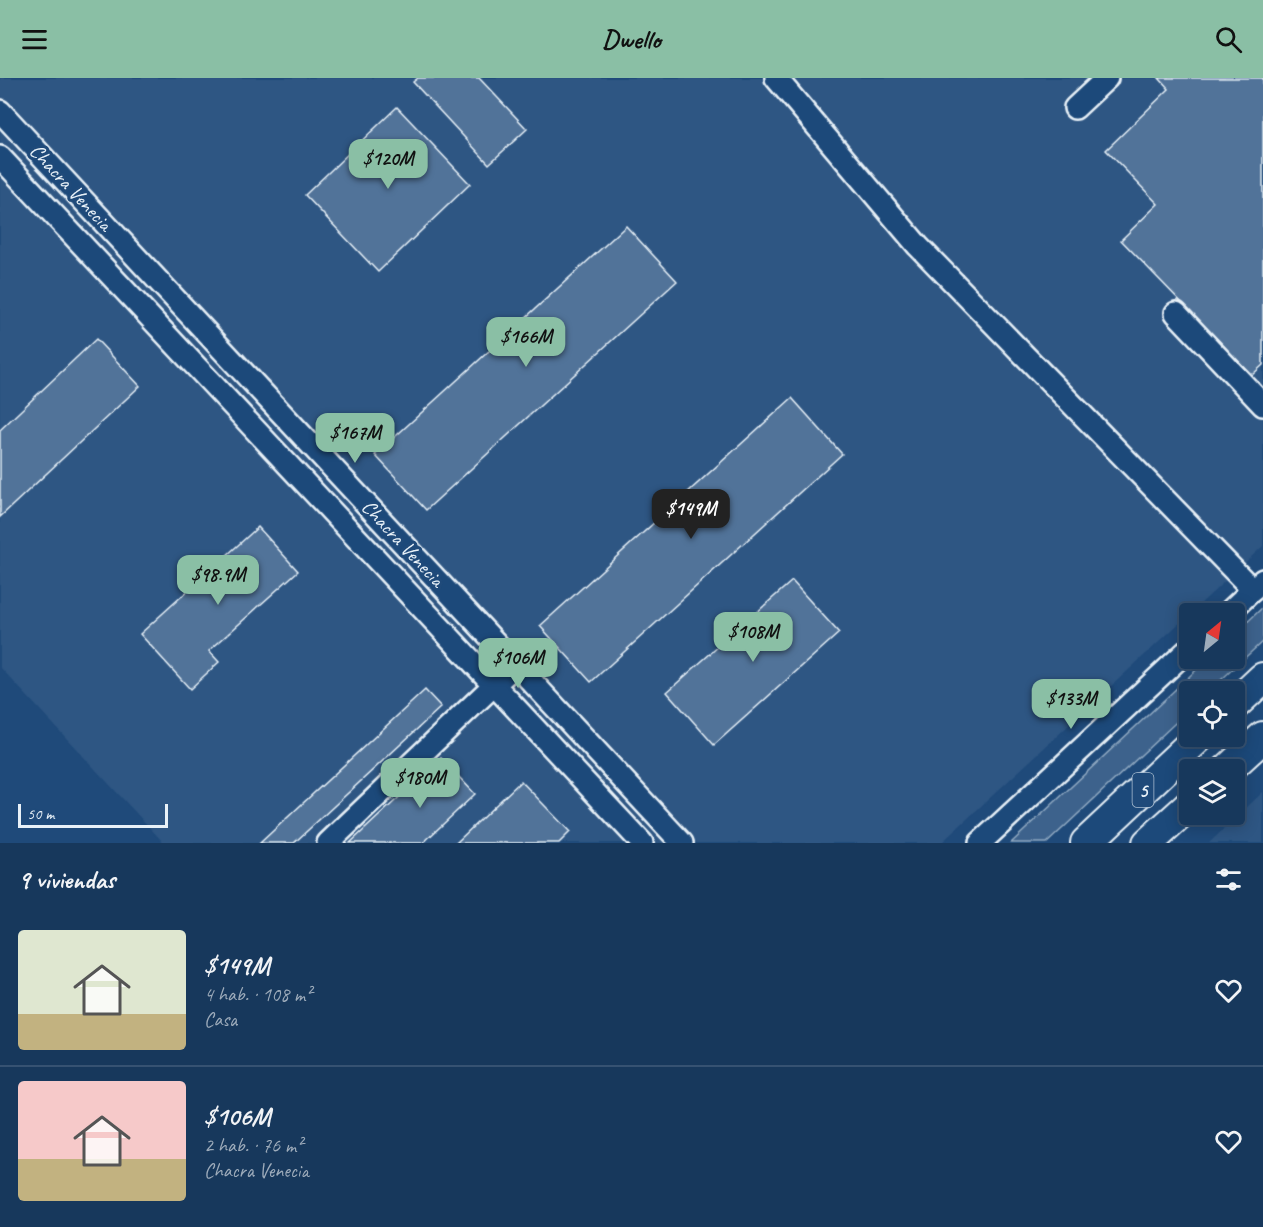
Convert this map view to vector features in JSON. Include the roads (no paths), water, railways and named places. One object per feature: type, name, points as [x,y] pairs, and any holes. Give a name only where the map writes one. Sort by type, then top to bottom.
[{"type":"highway","points":[[1245,695],[1263,678]]},
{"type":"highway","points":[[1239,759],[1263,736]]},
{"type":"highway","name":"5","points":[[1086,843],[1188,747]]},
{"type":"highway","name":"5","points":[[1148,843],[1179,815]]},
{"type":"street","points":[[776,78],[918,246],[1258,585],[1239,603]]},
{"type":"street","points":[[1075,108],[1107,78]]},
{"type":"street","name":"Chacra Venecia","points":[[0,111],[682,843]]},
{"type":"street","name":"Chacra Venecia","points":[[0,157],[642,843]]},
{"type":"street","points":[[26,186],[51,165]]},
{"type":"street","points":[[1176,313],[1263,405]]},
{"type":"street","points":[[352,533],[375,513]]},
{"type":"street","points":[[980,843],[1179,658]]},
{"type":"street","points":[[328,843],[516,664]]}]
